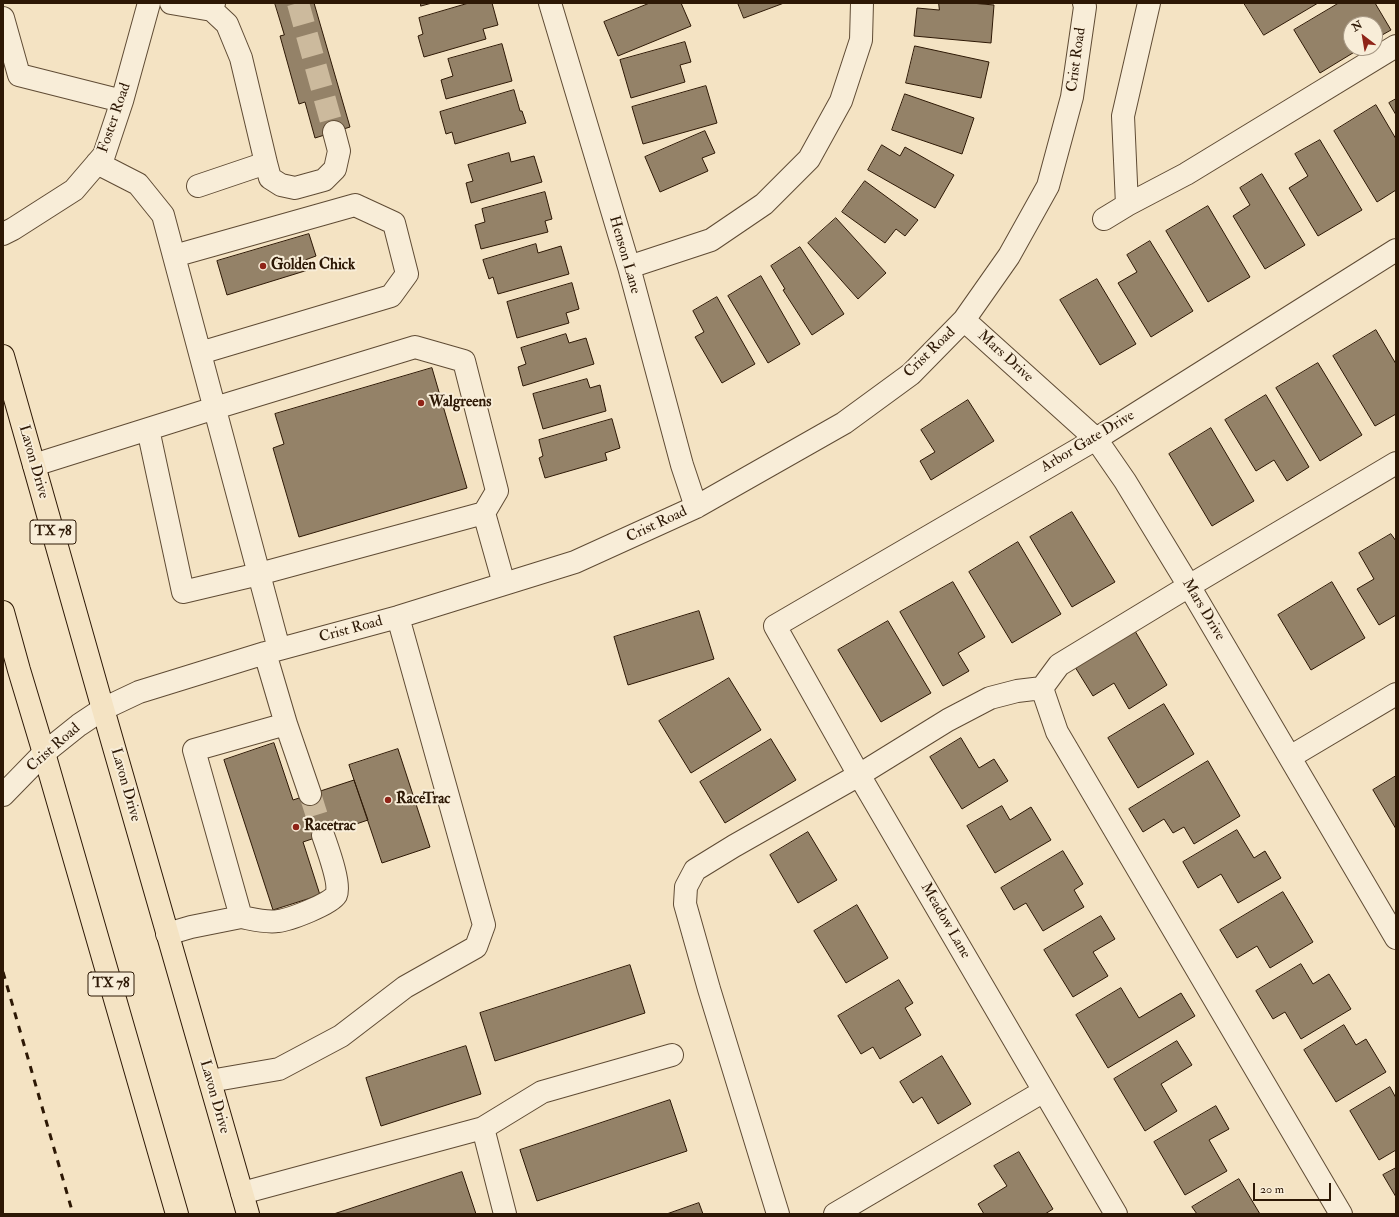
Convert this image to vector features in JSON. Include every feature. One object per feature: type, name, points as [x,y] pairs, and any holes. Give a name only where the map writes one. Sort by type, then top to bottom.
[{"type":"main road","name":"Lavon Drive","points":[[3,356],[248,1214]]},
{"type":"main road","name":"TX 78","points":[[3,612],[177,1214]]},
{"type":"street","name":"Foster Road","points":[[3,234],[74,190],[104,155],[122,102],[149,3]]},
{"type":"street","points":[[171,3],[213,7],[227,24],[242,58],[270,178],[281,185],[294,188],[324,180],[335,169],[339,151],[334,132]]},
{"type":"street","name":"Henson Lane","points":[[550,3],[629,267],[682,465],[696,507]]},
{"type":"street","points":[[629,267],[711,240],[764,204],[810,159],[841,101],[862,40],[862,3]]},
{"type":"street","name":"Crist Road","points":[[3,795],[44,753],[79,725],[103,709],[139,692],[272,651],[398,617],[575,562],[696,507],[844,423],[911,374],[964,320],[1010,256],[1048,186],[1072,97],[1085,7],[1084,3]]},
{"type":"street","points":[[1127,205],[1123,116],[1149,3]]},
{"type":"street","points":[[3,18],[19,75],[122,102]]},
{"type":"street","points":[[1104,219],[1127,205],[1186,174],[1396,46]]},
{"type":"street","points":[[97,163],[138,184],[163,215],[259,574],[286,724],[310,794]]},
{"type":"street","points":[[198,186],[266,163]]},
{"type":"street","points":[[174,256],[355,205],[394,224],[407,274],[391,296],[200,353]]},
{"type":"street","name":"Arbor Gate Drive","points":[[776,626],[1096,439],[1396,250]]},
{"type":"street","name":"Mars Drive","points":[[964,320],[1096,439],[1125,481],[1189,586],[1393,927]]},
{"type":"street","points":[[34,465],[148,429],[215,408],[416,347],[464,361],[497,491],[484,513],[259,574],[183,592],[148,429]]},
{"type":"street","points":[[778,1214],[709,989],[685,904],[686,887],[695,870],[734,846],[859,775],[948,720],[990,698],[1018,691],[1042,688],[1060,665],[1189,586],[1396,463]]},
{"type":"street","points":[[484,513],[504,584]]},
{"type":"street","points":[[210,1081],[279,1069],[341,1036],[405,986],[476,947],[484,925],[398,617]]},
{"type":"street","name":"Meadow Lane","points":[[776,626],[859,775],[1116,1214]]},
{"type":"street","points":[[1042,688],[1058,732],[1341,1214]]},
{"type":"street","points":[[1290,757],[1396,694]]},
{"type":"street","points":[[241,917],[194,750],[286,724]]},
{"type":"street","points":[[167,934],[191,927],[241,917],[277,922],[320,907],[329,902],[336,895],[337,884],[323,835]]},
{"type":"street","points":[[242,1193],[483,1128],[542,1092],[672,1055]]},
{"type":"street","points":[[835,1214],[1044,1091]]},
{"type":"street","points":[[483,1128],[506,1214]]},
{"type":"building","points":[[275,3],[314,3],[350,127],[315,138],[305,102],[299,104],[280,36],[284,35]]},
{"type":"building","points":[[421,3],[432,3],[421,6]]},
{"type":"building","points":[[469,3],[492,3],[498,25],[483,29],[486,39],[424,57],[418,36],[423,34],[419,18]]},
{"type":"building","points":[[650,3],[681,3],[691,26],[618,56],[604,22]]},
{"type":"building","points":[[738,3],[784,3],[744,18]]},
{"type":"building","points":[[939,3],[994,5],[991,43],[914,36],[917,8],[939,10]]},
{"type":"building","points":[[1244,3],[1318,3],[1264,35]]},
{"type":"building","points":[[1339,3],[1375,3],[1383,16],[1343,16],[1343,56],[1348,56],[1320,73],[1294,30]]},
{"type":"building","points":[[1383,16],[1391,30],[1383,34]]},
{"type":"building","points":[[685,42],[691,62],[680,65],[685,82],[631,98],[620,60]]},
{"type":"building","points":[[502,44],[512,81],[446,99],[441,80],[453,76],[448,59]]},
{"type":"building","points":[[915,46],[989,62],[981,98],[906,83]]},
{"type":"building","points":[[706,86],[717,123],[643,144],[632,107]]},
{"type":"building","points":[[514,90],[520,111],[522,111],[526,123],[455,144],[452,132],[446,134],[440,112]]},
{"type":"building","points":[[905,94],[974,118],[962,154],[892,130]]},
{"type":"building","points":[[1396,99],[1396,115],[1389,103]]},
{"type":"building","points":[[1376,105],[1396,139],[1396,190],[1377,202],[1334,131]]},
{"type":"building","points":[[705,131],[715,153],[702,158],[708,171],[660,192],[645,157]]},
{"type":"building","points":[[1320,140],[1362,210],[1318,236],[1289,188],[1308,176],[1295,154]]},
{"type":"building","points":[[882,145],[900,156],[905,147],[954,175],[935,208],[868,170]]},
{"type":"building","points":[[509,153],[511,162],[534,156],[542,182],[471,203],[466,183],[473,181],[468,165]]},
{"type":"building","points":[[1262,174],[1305,245],[1265,269],[1233,216],[1250,205],[1240,188]]},
{"type":"building","points":[[865,181],[918,220],[905,236],[896,229],[885,243],[842,212]]},
{"type":"building","points":[[545,192],[552,219],[545,221],[548,232],[481,249],[475,225],[485,222],[482,209]]},
{"type":"building","points":[[1208,206],[1250,277],[1208,302],[1166,231]]},
{"type":"building","points":[[836,218],[886,273],[858,299],[808,243]]},
{"type":"building","name":"Golden Chick","points":[[309,234],[316,256],[305,260],[308,270],[227,295],[217,261]]},
{"type":"building","points":[[1150,241],[1193,311],[1151,337],[1118,283],[1137,272],[1127,255]]},
{"type":"building","points":[[536,244],[538,253],[561,246],[569,274],[498,294],[493,277],[489,279],[483,260]]},
{"type":"building","points":[[800,247],[844,314],[812,335],[783,290],[785,289],[771,266]]},
{"type":"building","points":[[761,276],[800,344],[768,363],[728,296]]},
{"type":"building","points":[[1097,279],[1136,344],[1100,365],[1060,300]]},
{"type":"building","points":[[572,283],[579,309],[566,313],[569,323],[517,338],[507,302]]},
{"type":"building","points":[[717,297],[755,364],[722,383],[695,337],[704,332],[693,311]]},
{"type":"building","points":[[1376,330],[1396,364],[1396,414],[1375,426],[1333,356]]},
{"type":"building","points":[[566,334],[569,343],[586,338],[594,364],[523,386],[518,367],[526,364],[521,348]]},
{"type":"building","points":[[1318,363],[1362,435],[1320,461],[1276,388]]},
{"type":"building","name":"Walgreens","points":[[432,368],[467,488],[299,537],[273,448],[284,444],[275,414]]},
{"type":"building","points":[[587,379],[590,388],[600,385],[606,411],[543,429],[533,394]]},
{"type":"building","points":[[1266,395],[1309,467],[1287,481],[1274,460],[1256,471],[1225,420]]},
{"type":"building","points":[[968,400],[994,441],[931,480],[920,461],[935,452],[921,430]]},
{"type":"building","points":[[612,419],[620,448],[605,453],[607,460],[545,478],[539,458],[543,456],[539,440]]},
{"type":"building","points":[[1211,428],[1254,501],[1212,526],[1169,454]]},
{"type":"building","points":[[1072,512],[1115,582],[1072,607],[1030,537]]},
{"type":"building","points":[[1391,534],[1396,541],[1396,615],[1379,625],[1357,589],[1374,579],[1359,553]]},
{"type":"building","points":[[1018,542],[1061,614],[1012,643],[969,572]]},
{"type":"building","points":[[953,582],[985,637],[958,653],[969,671],[943,686],[900,612]]},
{"type":"building","points":[[1332,582],[1365,638],[1311,670],[1278,615]]},
{"type":"building","points":[[699,611],[714,659],[628,685],[614,637]]},
{"type":"building","points":[[888,621],[931,693],[881,722],[838,650]]},
{"type":"building","points":[[1135,631],[1167,685],[1129,709],[1114,683],[1093,696],[1075,667]]},
{"type":"building","points":[[729,678],[761,730],[691,773],[659,721]]},
{"type":"building","points":[[1164,704],[1194,754],[1138,788],[1108,738]]},
{"type":"building","points":[[961,738],[979,768],[994,759],[1008,781],[962,809],[930,757]]},
{"type":"building","points":[[771,739],[796,780],[725,823],[700,782]]},
{"type":"building","name":"Racetrac","points":[[274,743],[293,800],[354,780],[368,820],[303,842],[320,895],[273,910],[224,760]]},
{"type":"building","name":"RaceTrac","points":[[398,749],[430,847],[382,863],[349,765]]},
{"type":"building","points":[[1208,761],[1240,816],[1194,844],[1184,827],[1173,833],[1164,819],[1143,832],[1129,809]]},
{"type":"building","points":[[1396,776],[1396,829],[1373,790]]},
{"type":"building","points":[[1002,806],[1010,820],[1031,807],[1051,840],[995,873],[967,826]]},
{"type":"building","points":[[1237,830],[1254,858],[1265,851],[1281,878],[1238,903],[1221,874],[1198,888],[1183,862]]},
{"type":"building","points":[[808,832],[837,880],[798,903],[770,855]]},
{"type":"building","points":[[1063,851],[1083,884],[1074,890],[1084,907],[1043,931],[1026,903],[1014,910],[1001,888]]},
{"type":"building","points":[[1283,892],[1313,942],[1270,968],[1257,946],[1237,958],[1220,930]]},
{"type":"building","points":[[857,905],[888,958],[846,983],[814,931]]},
{"type":"building","points":[[1101,916],[1115,939],[1093,952],[1108,976],[1073,997],[1044,950]]},
{"type":"building","points":[[1301,964],[1313,984],[1329,974],[1351,1009],[1301,1039],[1285,1012],[1273,1019],[1256,991]]},
{"type":"building","points":[[630,965],[645,1013],[495,1061],[480,1013]]},
{"type":"building","points":[[899,980],[913,1003],[905,1008],[921,1035],[880,1059],[873,1047],[861,1054],[838,1016]]},
{"type":"building","points":[[1121,988],[1139,1018],[1181,993],[1195,1016],[1108,1068],[1076,1015]]},
{"type":"building","points":[[1344,1025],[1356,1045],[1366,1039],[1386,1072],[1336,1102],[1304,1050]]},
{"type":"building","points":[[1177,1041],[1192,1065],[1161,1084],[1177,1111],[1145,1131],[1114,1079]]},
{"type":"building","points":[[466,1046],[481,1094],[381,1126],[366,1078]]},
{"type":"building","points":[[942,1056],[971,1104],[938,1124],[922,1097],[913,1103],[900,1082]]},
{"type":"building","points":[[1390,1087],[1396,1098],[1396,1150],[1379,1160],[1350,1111]]},
{"type":"building","points":[[670,1100],[687,1151],[537,1201],[520,1150]]},
{"type":"building","points":[[1216,1106],[1229,1129],[1209,1140],[1227,1171],[1185,1195],[1154,1142]]},
{"type":"building","points":[[1019,1152],[1053,1209],[1045,1214],[984,1214],[978,1204],[1007,1186],[994,1166]]},
{"type":"building","points":[[1396,1168],[1396,1197],[1383,1175]]},
{"type":"building","points":[[462,1172],[476,1214],[334,1214]]},
{"type":"building","points":[[1239,1179],[1260,1214],[1197,1214],[1192,1207]]},
{"type":"building","points":[[699,1203],[703,1214],[667,1214]]},
{"type":"tunnel","points":[[298,3],[334,132]]},
{"type":"tunnel","points":[[310,794],[323,835]]},
{"type":"railway","points":[[3,972],[73,1214]]},
{"type":"place","name":"Golden Chick","points":[[263,266]]},
{"type":"place","name":"Walgreens","points":[[421,403]]},
{"type":"place","name":"RaceTrac","points":[[388,800]]},
{"type":"place","name":"Racetrac","points":[[296,827]]}]
